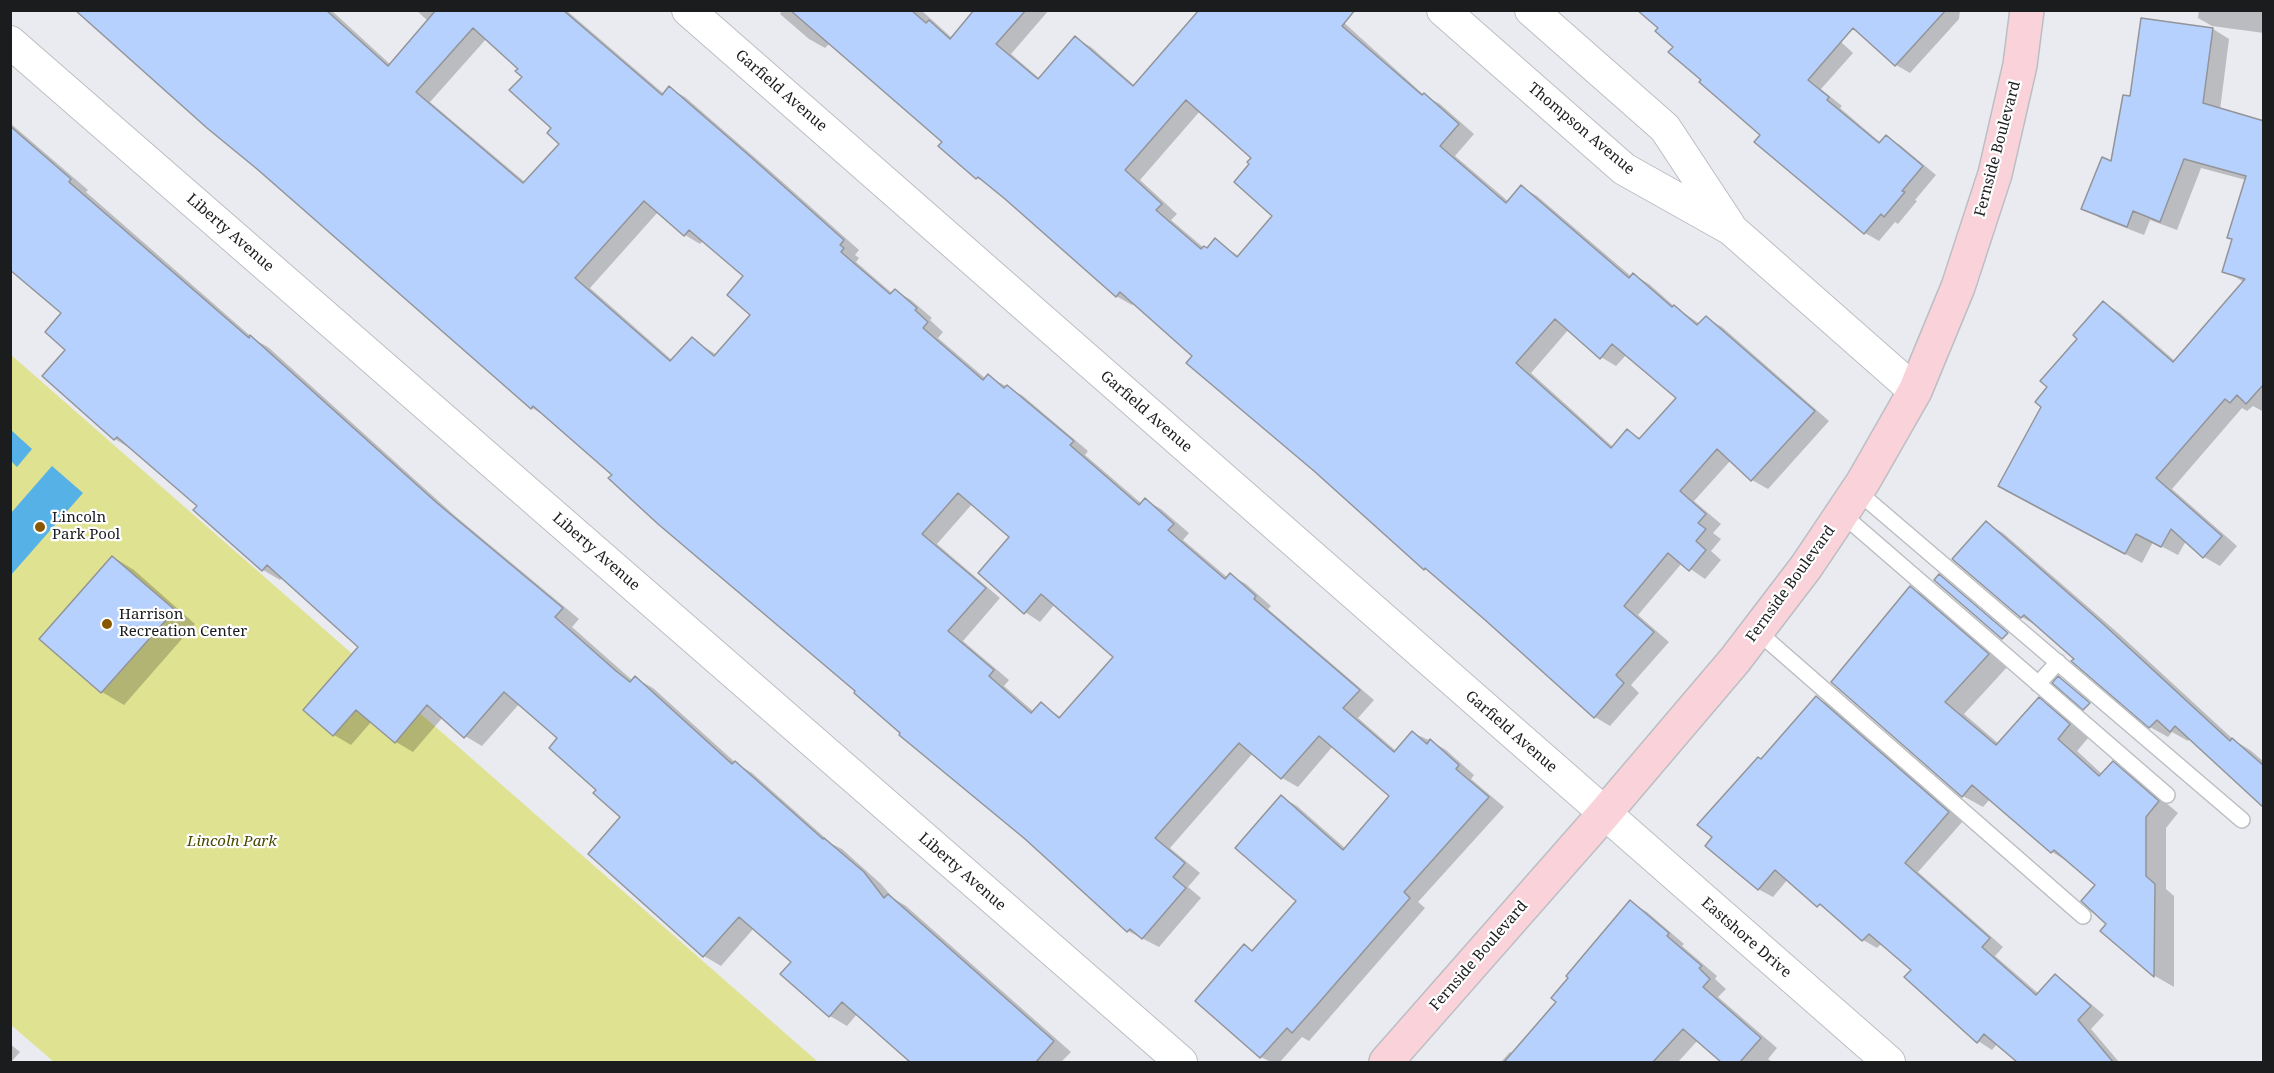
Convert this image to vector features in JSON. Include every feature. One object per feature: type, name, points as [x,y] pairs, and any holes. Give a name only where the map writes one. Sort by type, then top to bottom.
[{"type":"main road","name":"Fernside Boulevard","points":[[1386,1062],[1604,814],[1735,660],[1806,567],[1849,503],[1915,391],[1958,287],[1995,174],[2020,65],[2027,10]]},
{"type":"street","name":"Garfield Avenue","points":[[688,10],[1604,814]]},
{"type":"street","name":"Thompson Avenue","points":[[1443,10],[1624,169],[1731,229],[1915,391]]},
{"type":"street","name":"Thompson Avenue","points":[[1531,10],[1665,128],[1731,229]]},
{"type":"street","name":"Liberty Avenue","points":[[10,42],[1181,1062]]},
{"type":"street","name":"Eastshore Drive","points":[[1604,814],[1889,1062]]},
{"type":"lane","points":[[1849,503],[2058,662],[2242,820]]},
{"type":"lane","points":[[1849,503],[2038,684],[2167,795]]},
{"type":"lane","points":[[1757,631],[2083,916]]},
{"type":"lane","points":[[2038,684],[2058,662]]},
{"type":"green space","name":"Lincoln Park","points":[[10,354],[818,1062],[54,1062],[11,1025]]},
{"type":"water","points":[[11,430],[32,449],[17,467],[11,461]]},
{"type":"water","points":[[52,466],[83,493],[11,575],[11,513]]},
{"type":"building","points":[[75,10],[326,10],[388,66],[436,10],[563,10],[662,95],[669,86],[752,158],[844,240],[840,245],[844,248],[841,252],[890,294],[895,289],[917,308],[915,310],[928,322],[923,328],[983,380],[988,374],[1004,388],[1007,385],[1074,441],[1070,445],[1139,505],[1145,498],[1174,524],[1168,530],[1225,579],[1230,573],[1256,596],[1254,599],[1360,690],[1343,708],[1394,752],[1412,731],[1427,744],[1430,739],[1459,765],[1456,769],[1489,797],[1404,892],[1410,898],[1316,1006],[1292,1033],[1287,1028],[1260,1058],[1195,1001],[1244,944],[1252,951],[1296,901],[1235,848],[1281,795],[1343,850],[1389,796],[1319,736],[1281,779],[1239,743],[1155,838],[1185,863],[1173,877],[1186,888],[1142,939],[1130,929],[1127,932],[1025,839],[899,735],[900,733],[854,693],[855,691],[658,524],[608,478],[612,475],[533,406],[531,409],[207,128]],"holes":[[[473,28],[518,69],[515,71],[522,77],[509,90],[551,128],[547,133],[559,144],[523,183],[416,92]],[[644,201],[684,236],[689,230],[743,276],[727,295],[750,315],[714,356],[692,337],[670,361],[575,278]],[[958,493],[1009,537],[978,573],[1024,614],[1041,594],[1113,657],[1059,718],[1041,702],[1031,713],[989,676],[994,670],[948,631],[986,588],[922,534]]]},
{"type":"building","points":[[790,10],[911,10],[926,23],[929,20],[950,39],[974,10],[1026,10],[996,44],[1038,79],[1075,36],[1133,86],[1199,10],[1355,10],[1342,26],[1459,124],[1440,146],[1506,203],[1521,185],[1629,278],[1633,273],[1697,325],[1706,316],[1815,411],[1751,481],[1717,449],[1680,491],[1706,514],[1698,523],[1706,529],[1696,541],[1706,550],[1689,571],[1668,553],[1624,606],[1654,632],[1616,675],[1624,683],[1594,718],[1314,471],[1186,363],[1192,356],[1120,292],[1116,297],[1005,199],[978,177],[976,179],[938,146],[942,142]],"holes":[[[1186,100],[1251,158],[1247,162],[1249,164],[1234,182],[1272,216],[1237,257],[1215,238],[1207,248],[1204,246],[1201,249],[1156,210],[1162,204],[1125,170]],[[1555,319],[1600,359],[1612,344],[1676,398],[1639,439],[1627,429],[1611,448],[1516,363]]]},
{"type":"building","points":[[1637,10],[1946,10],[1895,66],[1853,28],[1808,80],[1829,97],[1827,100],[1879,143],[1886,135],[1923,166],[1884,217],[1881,214],[1864,234],[1754,142],[1760,135],[1668,52],[1673,47],[1655,31],[1658,28]]},
{"type":"building","points":[[2141,18],[2213,28],[2203,103],[2264,121],[2264,384],[2246,404],[2237,395],[2230,403],[2225,399],[2156,478],[2222,536],[2203,558],[2171,529],[2161,547],[2136,534],[2125,554],[1998,486],[2041,407],[2035,402],[2047,387],[2040,381],[2077,339],[2073,335],[2103,301],[2173,362],[2245,279],[2222,272],[2232,239],[2227,238],[2246,176],[2184,159],[2160,222],[2133,211],[2127,227],[2081,209],[2102,157],[2111,161],[2123,95],[2130,96]]},
{"type":"building","points":[[10,126],[71,179],[69,182],[249,338],[250,335],[437,503],[563,608],[555,617],[616,671],[630,682],[635,676],[732,764],[735,761],[864,872],[884,898],[888,894],[1054,1041],[1036,1062],[910,1062],[842,1002],[829,1017],[780,974],[791,962],[739,917],[703,957],[588,854],[620,817],[593,793],[596,790],[549,748],[557,738],[504,692],[464,738],[427,705],[395,743],[356,710],[333,736],[303,710],[358,647],[267,565],[262,571],[193,510],[197,506],[117,437],[114,440],[42,376],[65,350],[45,332],[61,313],[10,270]]},
{"type":"building","points":[[1986,521],[2101,622],[2230,741],[2232,738],[2264,766],[2264,808],[2175,726],[2170,732],[2157,720],[2149,728],[2071,661],[2074,659],[2024,615],[2021,618],[1952,559]]},
{"type":"building","name":"Harrison Recreation Center","points":[[112,556],[175,610],[101,693],[39,639]]},
{"type":"building","points":[[1939,574],[2008,633],[2002,639],[1934,580]]},
{"type":"building","points":[[1910,586],[1989,654],[1945,702],[1996,745],[2039,697],[2070,724],[2058,739],[2099,776],[2113,761],[2159,801],[2146,817],[2146,876],[2155,884],[2154,977],[2100,931],[2106,924],[2081,901],[2095,885],[2054,850],[2051,853],[1972,785],[1962,797],[1831,682]]},
{"type":"building","points":[[2058,676],[2090,703],[2083,710],[2052,683]]},
{"type":"building","points":[[1816,696],[1949,812],[1905,863],[1990,938],[1982,947],[2036,995],[2055,974],[2091,1006],[2078,1020],[2113,1062],[2017,1062],[1984,1034],[1977,1043],[1904,977],[1911,970],[1869,934],[1862,941],[1820,904],[1817,907],[1775,870],[1758,890],[1705,846],[1712,837],[1697,825],[1758,757],[1761,759]]},
{"type":"building","points":[[1630,900],[1669,933],[1667,936],[1702,966],[1699,968],[1710,979],[1703,987],[1761,1038],[1740,1062],[1721,1062],[1683,1029],[1653,1062],[1504,1062],[1556,1002],[1551,998],[1568,978],[1566,976]]},
{"type":"place","name":"Lincoln Park Pool","points":[[40,527]]},
{"type":"place","name":"Harrison Recreation Center","points":[[107,624]]}]
